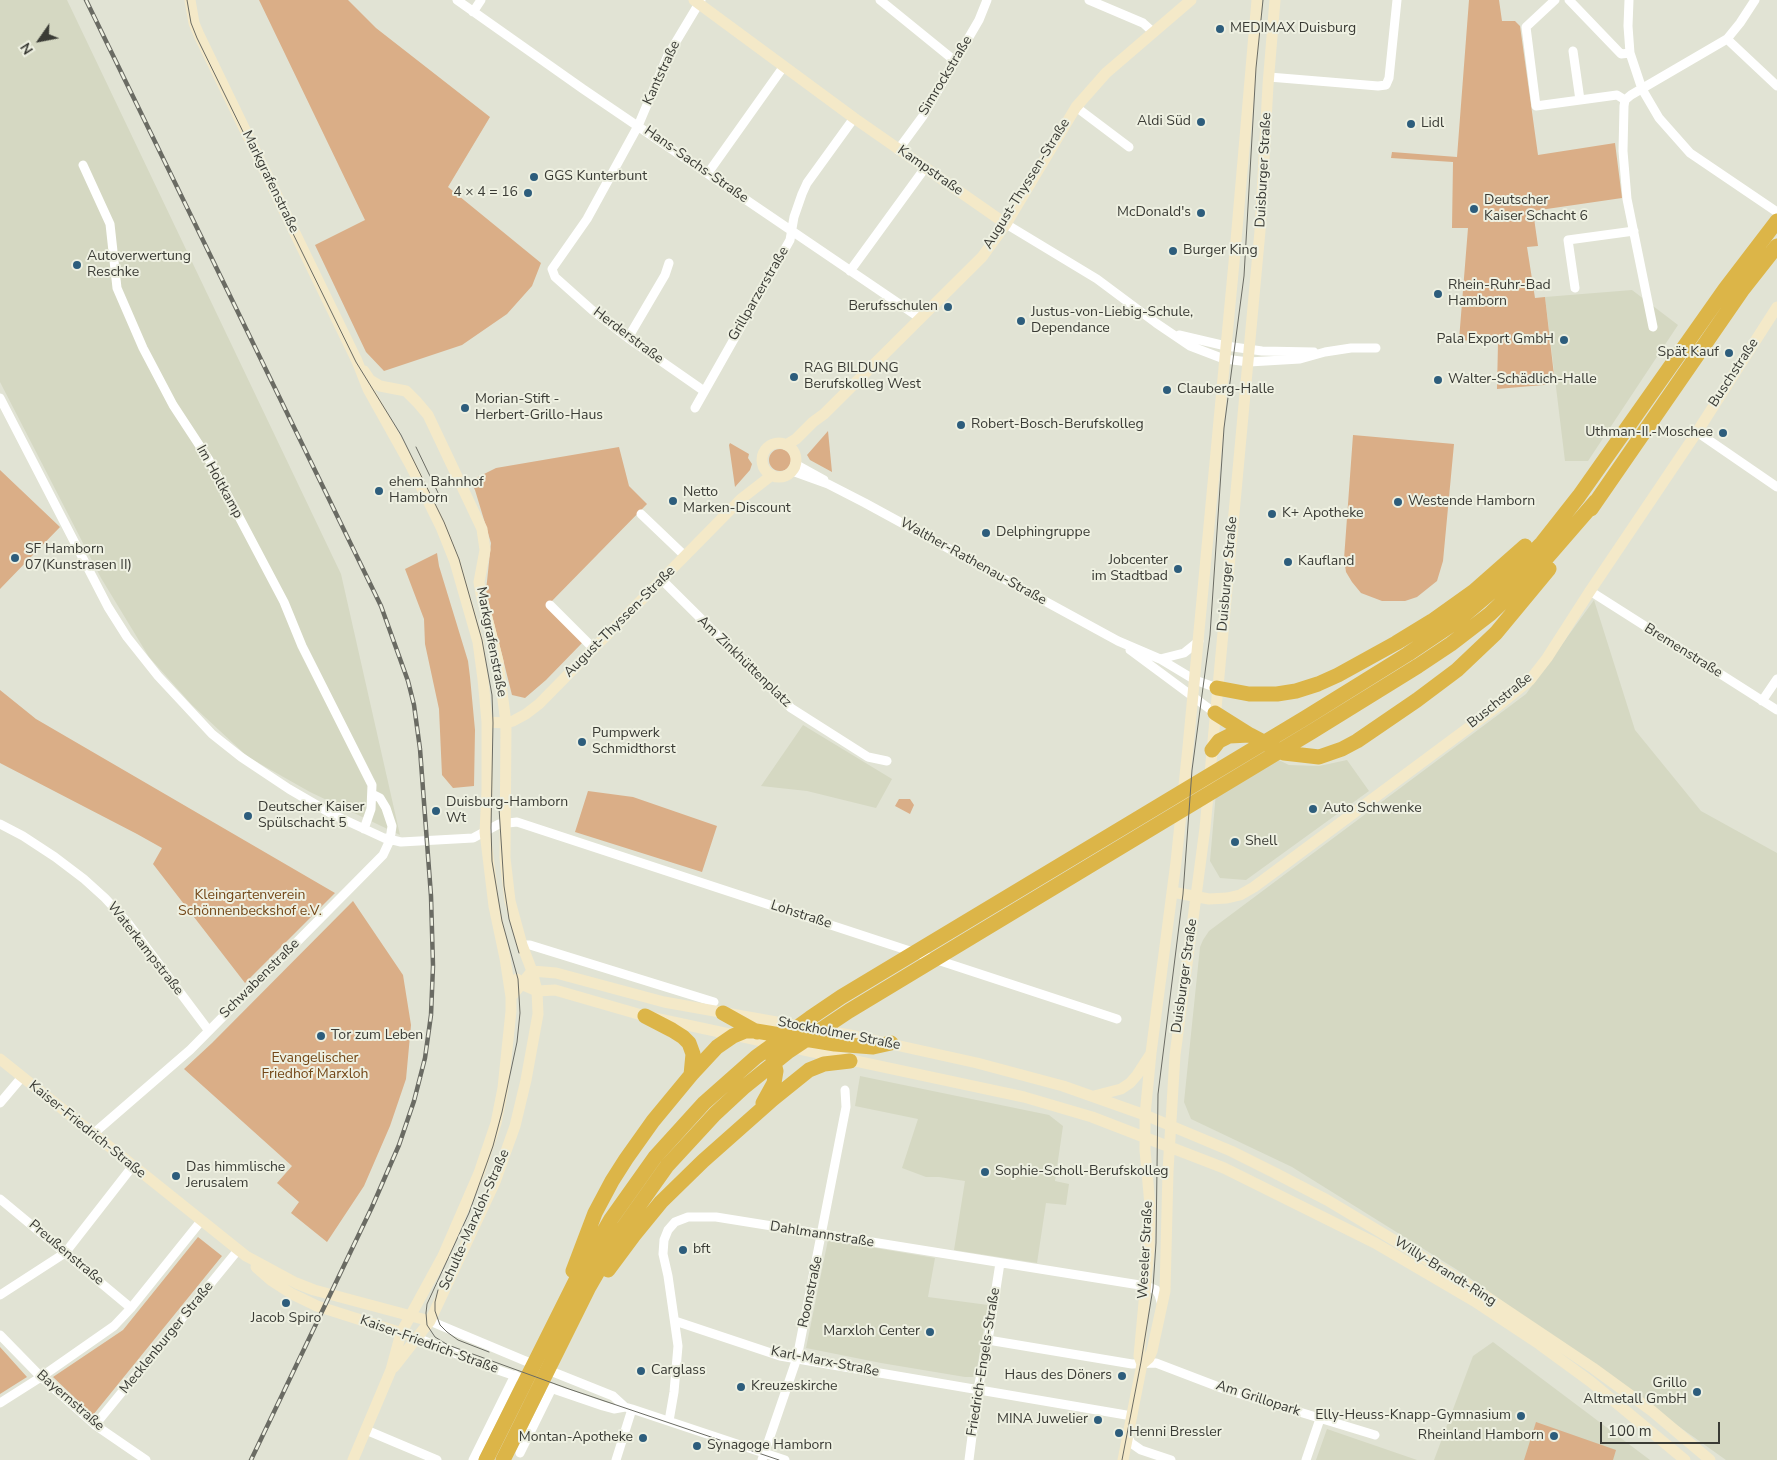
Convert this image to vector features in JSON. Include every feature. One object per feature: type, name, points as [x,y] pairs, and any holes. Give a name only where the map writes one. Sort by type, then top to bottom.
[{"type":"highway","points":[[486,1460],[566,1317],[642,1199],[667,1166],[738,1082],[848,1011],[1309,724],[1457,621],[1503,582],[1535,549],[1579,496],[1725,289],[1775,214]]},
{"type":"highway","points":[[1215,713],[1284,753],[1306,756],[1329,755],[1357,741],[1457,670],[1479,650],[1518,608],[1557,560],[1743,289],[1777,246]]},
{"type":"highway","points":[[1217,688],[1249,694],[1277,694],[1296,691],[1318,684],[1360,664],[1432,621],[1474,591],[1579,496]]},
{"type":"highway","points":[[1309,724],[1418,666],[1490,614],[1538,570],[1596,501]]},
{"type":"highway","points":[[1212,750],[1219,741],[1229,736],[1250,735]]},
{"type":"highway","points":[[719,1008],[761,1037],[774,1060],[776,1071],[774,1083],[769,1096],[753,1117]]},
{"type":"highway","points":[[645,1016],[684,1037],[689,1043],[693,1054],[691,1075]]},
{"type":"highway","points":[[566,1317],[582,1244],[595,1213],[612,1181],[653,1121],[717,1047],[733,1036],[745,1032],[761,1037],[873,1047],[891,1043]]},
{"type":"highway","points":[[566,1317],[661,1202],[703,1161],[809,1070],[834,1062],[850,1061]]},
{"type":"highway","points":[[503,1460],[555,1337]]},
{"type":"main road","name":"Markgrafenstraße","points":[[190,0],[194,23],[199,35],[357,361],[368,389],[433,509],[455,562],[478,642],[487,722],[485,832],[494,906],[511,997]]},
{"type":"main road","name":"August-Thyssen-Straße","points":[[786,445],[796,439],[824,414],[982,257],[1006,224],[1076,107],[1106,73],[1191,0]]},
{"type":"main road","name":"Duisburger Straße","points":[[1144,1136],[1151,1053],[1172,892],[1199,641],[1257,0]]},
{"type":"main road","name":"Duisburger Straße","points":[[1169,1146],[1174,1055],[1205,828],[1249,362],[1260,231],[1275,0]]},
{"type":"main road","name":"Kampstraße","points":[[698,1],[898,150],[1006,224]]},
{"type":"main road","name":"Buschstraße","points":[[1172,892],[1209,899],[1227,898],[1240,895],[1254,887],[1506,700],[1530,680],[1547,658],[1697,432],[1777,307]]},
{"type":"main road","name":"Markgrafenstraße","points":[[357,361],[370,380],[380,386],[406,391],[428,415],[482,529],[485,550],[479,582],[498,660],[506,723],[505,858],[510,902],[522,945],[532,971]]},
{"type":"main road","name":"August-Thyssen-Straße","points":[[794,463],[824,414]]},
{"type":"main road","points":[[775,444],[786,445],[794,463],[782,476],[772,475],[764,467],[762,458],[766,450],[775,444]]},
{"type":"main road","name":"August-Thyssen-Straße","points":[[741,499],[764,467]]},
{"type":"main road","name":"August-Thyssen-Straße","points":[[487,722],[506,723],[513,721],[539,704],[741,499],[772,475]]},
{"type":"main road","points":[[505,958],[511,970],[522,984],[537,991],[555,990],[645,1016],[733,1036]]},
{"type":"main road","points":[[511,997],[532,971]]},
{"type":"main road","name":"Schulte-Marxloh-Straße","points":[[391,1370],[430,1321],[495,1182],[506,1152],[526,1080],[537,1024],[537,991],[532,971]]},
{"type":"main road","name":"Stockholmer Straße","points":[[532,971],[556,973],[643,997],[719,1008],[891,1043],[1031,1077],[1093,1096],[1157,1119]]},
{"type":"main road","name":"Schulte-Marxloh-Straße","points":[[391,1370],[401,1333],[443,1256],[479,1173],[496,1123],[512,1011],[511,997]]},
{"type":"main road","name":"Stockholmer Straße","points":[[761,1037],[850,1061],[1024,1097],[1092,1117],[1156,1141]]},
{"type":"main road","points":[[1093,1096],[1116,1090],[1130,1083],[1151,1053]]},
{"type":"main road","name":"Kaiser-Friedrich-Straße","points":[[0,1059],[132,1167],[242,1253],[272,1281],[292,1294],[325,1309],[417,1338]]},
{"type":"main road","name":"Willy-Brandt-Ring","points":[[1157,1119],[1232,1151],[1327,1200],[1478,1291],[1593,1368],[1652,1411],[1710,1460]]},
{"type":"main road","name":"Weseler Straße","points":[[1124,1460],[1142,1364],[1139,1356],[1147,1274],[1150,1205],[1144,1136]]},
{"type":"main road","name":"Willy-Brandt-Ring","points":[[1156,1141],[1224,1168],[1271,1190],[1427,1272],[1539,1344],[1591,1382],[1685,1460]]},
{"type":"main road","name":"Weseler Straße","points":[[1142,1364],[1149,1358],[1152,1351],[1166,1284],[1169,1146]]},
{"type":"main road","name":"Kaiser-Friedrich-Straße","points":[[242,1253],[289,1279],[314,1290],[430,1321]]},
{"type":"main road","points":[[353,1460],[391,1370]]},
{"type":"street","name":"Hans-Sachs-Straße","points":[[457,0],[792,232],[920,318]]},
{"type":"street","points":[[473,12],[481,0]]},
{"type":"street","points":[[880,0],[955,61]]},
{"type":"street","name":"Simrockstraße","points":[[898,150],[923,116],[979,20],[987,0]]},
{"type":"street","points":[[1089,0],[1143,23],[1153,32]]},
{"type":"street","points":[[1269,77],[1378,86],[1386,85],[1389,78],[1397,0]]},
{"type":"street","points":[[1555,0],[1526,27],[1536,106],[1617,95],[1625,100]]},
{"type":"street","points":[[1569,0],[1621,54],[1630,53]]},
{"type":"street","points":[[1629,0],[1630,53],[1642,89],[1659,118],[1690,153],[1775,214]]},
{"type":"street","points":[[1653,327],[1627,198],[1623,151],[1625,100],[1727,39],[1755,0]]},
{"type":"street","name":"Kantstraße","points":[[555,276],[552,269],[554,265],[587,219],[638,126],[668,56],[698,1]]},
{"type":"street","points":[[1727,39],[1777,86]]},
{"type":"street","points":[[1573,51],[1580,100]]},
{"type":"street","points":[[708,173],[784,66]]},
{"type":"street","points":[[1076,107],[1130,147]]},
{"type":"street","name":"Grillparzerstraße","points":[[695,408],[790,240],[794,217],[807,183],[854,118]]},
{"type":"street","name":"Im Holtkamp","points":[[83,165],[110,224],[117,288],[143,348],[173,405],[209,460],[284,602],[310,662],[372,785],[372,809],[364,829]]},
{"type":"street","points":[[850,271],[925,168]]},
{"type":"street","name":"Kampstraße","points":[[1006,224],[1097,279],[1190,346],[1224,359],[1249,362],[1300,359],[1325,352],[1351,348],[1376,348]]},
{"type":"street","points":[[1575,288],[1568,240],[1634,231]]},
{"type":"street","points":[[628,338],[665,275],[669,263]]},
{"type":"street","name":"Herderstraße","points":[[555,276],[592,310],[628,338],[704,391]]},
{"type":"street","name":"Kampstraße","points":[[1171,334],[1226,346],[1250,349],[1325,352]]},
{"type":"street","points":[[0,398],[108,607],[127,637],[158,676],[212,734],[241,757],[290,789],[332,814],[390,840],[401,842],[473,838],[499,824],[505,823]]},
{"type":"street","points":[[1697,432],[1777,486]]},
{"type":"street","name":"Walther-Rathenau-Straße","points":[[794,463],[820,477],[828,484],[1118,641],[1160,659],[1195,680],[1217,688]]},
{"type":"street","points":[[642,514],[685,556]]},
{"type":"street","name":"Am Zinkhüttenplatz","points":[[662,580],[791,708],[868,756],[887,761]]},
{"type":"street","name":"Bremenstraße","points":[[1590,591],[1777,710]]},
{"type":"street","points":[[550,605],[594,648]]},
{"type":"street","name":"Walther-Rathenau-Straße","points":[[1118,641],[1215,713]]},
{"type":"street","points":[[1160,659],[1184,653],[1199,641]]},
{"type":"street","points":[[1762,701],[1777,679]]},
{"type":"street","name":"Im Holtkamp","points":[[372,794],[380,798],[386,808],[392,826],[390,840]]},
{"type":"street","name":"Lohstraße","points":[[505,823],[516,822],[1117,1019]]},
{"type":"street","name":"Waterkampstraße","points":[[0,824],[24,836],[55,856],[105,898],[128,923],[209,1030]]},
{"type":"street","name":"Schwabenstraße","points":[[93,1134],[190,1050],[382,855],[390,840]]},
{"type":"street","name":"Stockholmer Straße","points":[[522,945],[530,945],[719,1008]]},
{"type":"street","points":[[0,1103],[22,1077]]},
{"type":"street","name":"Roonstraße","points":[[763,1457],[797,1358],[846,1107],[845,1090]]},
{"type":"street","points":[[0,1296],[65,1253],[132,1167]]},
{"type":"street","name":"Preußenstraße","points":[[0,1199],[131,1308]]},
{"type":"street","name":"Dahlmannstraße","points":[[668,1421],[674,1392],[678,1346],[663,1254],[664,1240],[668,1230],[675,1222],[688,1217],[716,1217],[1146,1286]]},
{"type":"street","points":[[0,1403],[114,1326],[131,1308],[201,1221]]},
{"type":"street","name":"Mecklenburger Straße","points":[[95,1425],[242,1253]]},
{"type":"street","name":"Friedrich-Engels-Straße","points":[[969,1460],[978,1389],[1000,1263]]},
{"type":"street","points":[[1147,1274],[1153,1283],[1157,1285],[1166,1284]]},
{"type":"street","points":[[1146,1286],[1156,1290],[1162,1305]]},
{"type":"street","name":"Kaiser-Friedrich-Straße","points":[[430,1321],[613,1396],[628,1408]]},
{"type":"street","name":"Karl-Marx-Straße","points":[[675,1321],[780,1356],[1132,1416]]},
{"type":"street","name":"Bayernstraße","points":[[0,1335],[41,1377],[95,1425],[146,1460]]},
{"type":"street","name":"Kaiser-Friedrich-Straße","points":[[417,1338],[609,1408],[628,1408],[763,1457],[785,1460]]},
{"type":"street","name":"Am Grillopark","points":[[988,1340],[1132,1364],[1156,1363],[1224,1389],[1374,1435]]},
{"type":"street","points":[[473,1460],[515,1375]]},
{"type":"street","points":[[486,1434],[518,1457],[552,1388]]},
{"type":"street","points":[[616,1460],[628,1408]]},
{"type":"street","points":[[1306,1460],[1320,1419]]},
{"type":"street","points":[[366,1430],[437,1460]]},
{"type":"street","points":[[1128,1437],[1141,1450],[1171,1460]]},
{"type":"shaded area","points":[[0,0],[67,0],[341,574],[400,835],[310,792],[248,757],[192,705],[149,657],[101,578],[0,382]]},
{"type":"shaded area","points":[[1632,290],[1678,325],[1588,461],[1565,461],[1545,297]]},
{"type":"shaded area","points":[[1594,600],[1635,730],[1701,811],[1777,853],[1777,1460],[1726,1460],[1467,1276],[1292,1167],[1191,1119],[1184,1102],[1200,947],[1209,931],[1526,694]]},
{"type":"shaded area","points":[[803,725],[892,779],[876,808],[807,791],[761,786]]},
{"type":"shaded area","points":[[1266,754],[1289,765],[1319,766],[1347,760],[1369,791],[1246,880],[1220,878],[1210,861],[1217,781]]},
{"type":"shaded area","name":"Sophie-Scholl-Berufskolleg","points":[[860,1076],[1049,1115],[1063,1126],[1055,1181],[1069,1184],[1066,1205],[1046,1203],[1037,1263],[954,1250],[965,1181],[926,1177],[902,1168],[918,1119],[855,1106]]},
{"type":"shaded area","points":[[828,1240],[935,1258],[928,1297],[988,1305],[976,1374],[973,1377],[965,1377],[806,1348]]},
{"type":"shaded area","name":"Elly-Heuss-Knapp-Gymnasium","points":[[1493,1342],[1650,1460],[1434,1460],[1473,1356]]},
{"type":"shaded area","name":"Elly-Heuss-Knapp-Gymnasium","points":[[1327,1429],[1417,1460],[1316,1460]]},
{"type":"green space","points":[[259,0],[348,0],[376,28],[490,117],[448,187],[541,263],[532,286],[507,314],[462,345],[384,371],[366,352],[315,245],[365,220]]},
{"type":"green space","points":[[1469,0],[1499,0],[1502,21],[1515,21],[1520,26],[1538,155],[1615,143],[1622,198],[1533,211],[1538,246],[1527,247],[1535,298],[1545,297],[1555,384],[1497,389],[1498,343],[1459,340],[1468,228],[1452,228],[1453,162],[1391,158],[1392,152],[1457,157]]},
{"type":"green space","points":[[828,431],[832,472],[810,460],[807,455]]},
{"type":"green space","name":"Westende Hamborn","points":[[1353,435],[1454,444],[1443,561],[1437,581],[1417,597],[1405,601],[1382,601],[1361,593],[1346,572],[1344,559]]},
{"type":"green space","points":[[730,443],[749,454],[748,458],[752,464],[750,470],[735,487],[729,445]]},
{"type":"green space","points":[[619,447],[629,486],[647,504],[547,606],[583,642],[546,680],[525,698],[512,695],[486,591],[491,543],[475,490],[470,481],[496,468]]},
{"type":"green space","points":[[780,449],[788,452],[791,460],[788,468],[780,471],[772,468],[769,460],[772,452]]},
{"type":"green space","name":"SF Hamborn 07(Kunstrasen II)","points":[[0,470],[60,527],[0,589]]},
{"type":"green space","points":[[437,553],[439,566],[468,661],[475,730],[474,786],[453,788],[442,775],[439,709],[425,644],[424,619],[405,569]]},
{"type":"green space","name":"Kleingartenverein Schönnenbeckshof e.V.","points":[[0,690],[36,719],[335,893],[245,983],[153,864],[162,848],[0,763]]},
{"type":"green space","points":[[588,791],[633,797],[717,826],[702,872],[575,832]]},
{"type":"green space","points":[[899,799],[910,799],[914,805],[910,814],[895,806]]},
{"type":"green space","name":"Evangelischer Friedhof Marxloh","points":[[353,901],[403,975],[411,1025],[406,1079],[390,1126],[364,1186],[327,1242],[291,1213],[299,1202],[277,1183],[292,1166],[184,1069]]},
{"type":"green space","points":[[198,1237],[222,1256],[93,1415],[53,1377],[123,1330]]},
{"type":"green space","points":[[0,1347],[27,1377],[0,1394]]},
{"type":"green space","name":"Rheinland Hamborn","points":[[1536,1422],[1616,1450],[1613,1460],[1524,1460]]},
{"type":"tram line","points":[[187,0],[191,23],[197,38],[356,362],[401,435],[444,522],[459,559],[482,640],[492,695],[492,861],[502,921],[518,979],[520,1013],[517,1042],[493,1146],[469,1213],[427,1304],[427,1325],[435,1337],[448,1345],[569,1389],[779,1460]]},
{"type":"tram line","points":[[1122,1460],[1153,1288],[1156,1243],[1158,1094],[1183,894],[1192,770],[1210,635],[1224,428],[1244,276],[1256,68],[1263,0]]},
{"type":"tram line","points":[[416,447],[441,499]]},
{"type":"tram line","points":[[499,808],[504,886],[509,919],[519,953]]},
{"type":"tram line","points":[[438,1290],[435,1311],[440,1325],[458,1340],[489,1352]]},
{"type":"railway","points":[[86,0],[381,606],[408,681],[414,705],[420,749],[431,896],[433,966],[431,1015],[425,1058],[414,1101],[399,1145],[372,1207],[251,1460]]},
{"type":"place","name":"MEDIMAX Duisburg","points":[[1220,29]]},
{"type":"place","name":"Aldi Süd","points":[[1201,122]]},
{"type":"place","name":"Lidl","points":[[1411,124]]},
{"type":"place","name":"GGS Kunterbunt","points":[[534,177]]},
{"type":"place","name":"4 × 4 = 16","points":[[528,193]]},
{"type":"place","name":"Deutscher Kaiser Schacht 6","points":[[1474,209]]},
{"type":"place","name":"McDonald's","points":[[1201,213]]},
{"type":"place","name":"Burger King","points":[[1173,251]]},
{"type":"place","name":"Autoverwertung Reschke","points":[[77,265]]},
{"type":"place","name":"Rhein-Ruhr-Bad Hamborn","points":[[1438,294]]},
{"type":"place","name":"Berufsschulen","points":[[948,307]]},
{"type":"place","name":"Justus-von-Liebig-Schule, Dependance","points":[[1021,321]]},
{"type":"place","name":"Pala Export GmbH","points":[[1564,340]]},
{"type":"place","name":"Spät Kauf","points":[[1729,353]]},
{"type":"place","name":"RAG BILDUNG Berufskolleg West","points":[[794,377]]},
{"type":"place","name":"Walter-Schädlich-Halle","points":[[1438,380]]},
{"type":"place","name":"Clauberg-Halle","points":[[1167,390]]},
{"type":"place","name":"Morian-Stift - Herbert-Grillo-Haus","points":[[465,408]]},
{"type":"place","name":"Robert-Bosch-Berufskolleg","points":[[961,425]]},
{"type":"place","name":"Uthman-II.-Moschee","points":[[1723,433]]},
{"type":"place","name":"ehem. Bahnhof Hamborn","points":[[379,491]]},
{"type":"place","name":"Netto Marken-Discount","points":[[673,501]]},
{"type":"place","name":"Westende Hamborn","points":[[1398,502]]},
{"type":"place","name":"K+ Apotheke","points":[[1272,514]]},
{"type":"place","name":"Delphingruppe","points":[[986,533]]},
{"type":"place","name":"SF Hamborn 07(Kunstrasen II)","points":[[15,558]]},
{"type":"place","name":"Kaufland","points":[[1288,562]]},
{"type":"place","name":"Jobcenter im Stadtbad","points":[[1178,569]]},
{"type":"place","name":"Pumpwerk Schmidthorst","points":[[582,742]]},
{"type":"place","name":"Auto Schwenke","points":[[1313,809]]},
{"type":"place","name":"Duisburg-Hamborn Wt","points":[[436,811]]},
{"type":"place","name":"Deutscher Kaiser Spülschacht 5","points":[[248,816]]},
{"type":"place","name":"Shell","points":[[1235,842]]},
{"type":"place","name":"Tor zum Leben","points":[[321,1036]]},
{"type":"place","name":"Sophie-Scholl-Berufskolleg","points":[[985,1172]]},
{"type":"place","name":"Das himmlische Jerusalem","points":[[176,1176]]},
{"type":"place","name":"bft","points":[[683,1250]]},
{"type":"place","name":"Jacob Spiro","points":[[286,1303]]},
{"type":"place","name":"Marxloh Center","points":[[930,1332]]},
{"type":"place","name":"Carglass","points":[[641,1371]]},
{"type":"place","name":"Haus des Döners","points":[[1122,1376]]},
{"type":"place","name":"Kreuzeskirche","points":[[741,1387]]},
{"type":"place","name":"Grillo Altmetall GmbH","points":[[1697,1392]]},
{"type":"place","name":"Elly-Heuss-Knapp-Gymnasium","points":[[1521,1416]]},
{"type":"place","name":"MINA Juwelier","points":[[1098,1420]]},
{"type":"place","name":"Henni Bressler","points":[[1119,1433]]},
{"type":"place","name":"Rheinland Hamborn","points":[[1554,1436]]},
{"type":"place","name":"Montan-Apotheke","points":[[643,1438]]},
{"type":"place","name":"Synagoge Hamborn","points":[[697,1446]]}]
